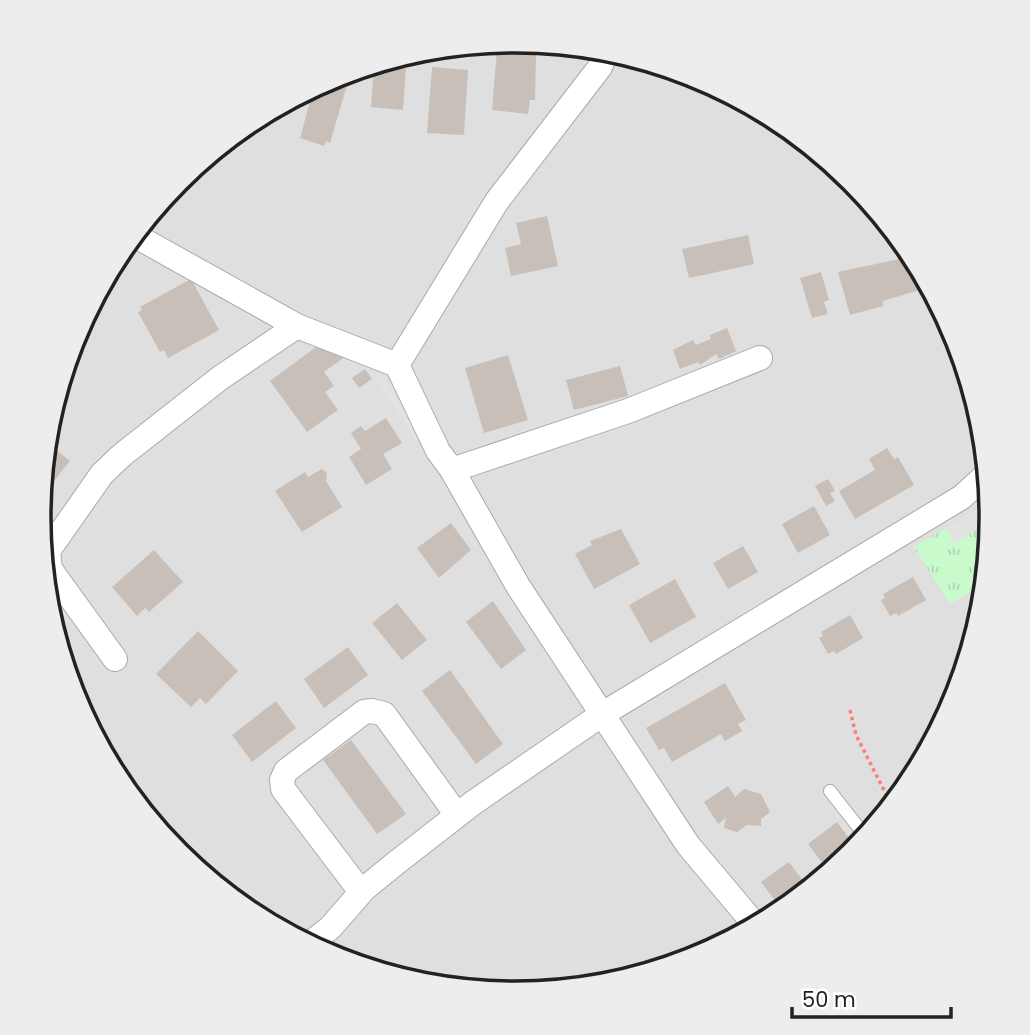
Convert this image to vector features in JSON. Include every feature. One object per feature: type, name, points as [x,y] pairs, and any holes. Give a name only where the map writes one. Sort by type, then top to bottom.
[{"type":"street","points":[[397,365],[497,201],[602,61]]},
{"type":"street","points":[[144,240],[297,326],[397,365],[438,451],[452,470],[518,586],[688,845],[750,918]]},
{"type":"street","points":[[52,545],[102,474],[122,455],[219,378],[297,326]]},
{"type":"street","points":[[452,470],[628,411],[760,358]]},
{"type":"street","points":[[318,937],[330,929],[361,892],[457,815],[601,715],[950,504],[977,482]]},
{"type":"street","points":[[55,576],[115,659]]},
{"type":"street","points":[[361,892],[283,789],[282,779],[286,771],[363,712],[372,710],[384,714],[457,815]]},
{"type":"lane","points":[[830,791],[860,829]]},
{"type":"path","points":[[850,710],[856,735],[886,795]]},
{"type":"shaded area","points":[[545,54],[606,62],[635,69],[720,101],[773,131],[798,149],[864,211],[917,285],[955,368],[975,457],[978,548],[963,638],[955,667],[931,723],[917,750],[883,800],[864,824],[821,867],[773,904],[747,920],[664,957],[606,973],[576,978],[517,982],[476,980],[427,973],[383,962],[297,926],[257,903],[220,875],[186,844],[155,810],[129,775],[106,736],[76,670],[55,578],[52,487],[67,397],[75,368],[99,312],[113,285],[147,235],[166,211],[209,168],[257,131],[283,115],[366,78],[424,62],[454,57]]},
{"type":"shaded area","points":[[381,373],[422,437],[416,441],[374,378]]},
{"type":"shaded area","points":[[979,508],[979,529],[955,543],[946,528]]},
{"type":"green space","points":[[946,528],[955,543],[979,529],[973,589],[950,604],[914,547]]},
{"type":"building","points":[[497,54],[536,54],[535,100],[530,100],[528,114],[492,110]]},
{"type":"building","points":[[432,67],[468,70],[464,135],[427,133]]},
{"type":"building","points":[[406,68],[403,110],[371,107],[373,76]]},
{"type":"building","points":[[347,85],[330,143],[326,141],[324,146],[300,138],[310,101]]},
{"type":"building","points":[[547,216],[558,266],[511,276],[505,248],[521,244],[516,223]]},
{"type":"building","points":[[748,235],[754,264],[689,278],[682,249]]},
{"type":"building","points":[[900,259],[919,290],[883,301],[883,306],[850,315],[838,272]]},
{"type":"building","points":[[821,272],[829,300],[824,302],[828,314],[812,318],[800,278]]},
{"type":"building","points":[[191,279],[219,330],[168,358],[164,350],[160,352],[138,312],[142,310],[140,307]]},
{"type":"building","points":[[727,328],[736,351],[719,359],[716,354],[700,365],[698,362],[680,369],[673,350],[693,340],[696,345],[711,339],[710,335]]},
{"type":"building","points":[[316,347],[346,356],[324,372],[334,386],[325,392],[338,410],[307,432],[270,381]]},
{"type":"building","points":[[508,355],[528,420],[484,433],[465,368]]},
{"type":"building","points":[[620,366],[628,396],[574,410],[566,380]]},
{"type":"building","points":[[365,369],[372,379],[359,388],[352,378]]},
{"type":"building","points":[[386,418],[402,443],[383,454],[392,469],[366,485],[349,457],[361,449],[351,433],[361,426],[365,431]]},
{"type":"building","points":[[887,448],[894,459],[898,457],[914,485],[855,519],[839,491],[875,470],[869,459]]},
{"type":"building","points":[[56,450],[70,461],[52,483]]},
{"type":"building","points":[[322,469],[327,473],[326,481],[342,507],[302,532],[275,491],[305,472],[308,477]]},
{"type":"building","points":[[828,479],[835,491],[830,493],[835,501],[826,506],[815,486]]},
{"type":"building","points":[[814,506],[830,535],[798,553],[782,524]]},
{"type":"building","points":[[451,523],[471,550],[439,578],[417,548]]},
{"type":"building","points":[[621,529],[640,564],[594,589],[575,554],[592,545],[590,541]]},
{"type":"building","points":[[743,546],[758,572],[728,589],[713,563]]},
{"type":"building","points":[[154,550],[183,582],[149,612],[145,608],[137,616],[112,587]]},
{"type":"building","points":[[913,577],[926,600],[898,616],[896,613],[890,616],[881,600],[885,598],[883,594]]},
{"type":"building","points":[[675,579],[696,617],[650,643],[629,605]]},
{"type":"building","points":[[493,601],[526,650],[501,669],[466,622]]},
{"type":"building","points":[[397,603],[427,640],[402,660],[372,623]]},
{"type":"building","points":[[850,615],[863,638],[836,654],[834,651],[828,654],[819,638],[823,636],[821,632]]},
{"type":"building","points":[[198,631],[238,671],[206,704],[200,698],[191,707],[156,674]]},
{"type":"building","points":[[348,647],[368,675],[324,708],[304,679]]},
{"type":"building","points":[[450,670],[503,744],[476,764],[422,691]]},
{"type":"building","points":[[725,683],[746,720],[738,724],[742,731],[725,741],[721,734],[672,762],[664,748],[659,750],[646,728]]},
{"type":"building","points":[[276,701],[296,728],[252,762],[232,735]]},
{"type":"building","points":[[351,740],[406,814],[377,834],[323,760]]},
{"type":"building","points":[[728,786],[735,797],[744,789],[761,794],[770,812],[761,819],[761,826],[747,825],[737,832],[724,828],[726,818],[718,824],[704,802]]},
{"type":"building","points":[[837,822],[850,839],[824,865],[808,844]]},
{"type":"building","points":[[789,862],[803,882],[776,902],[761,882]]}]
